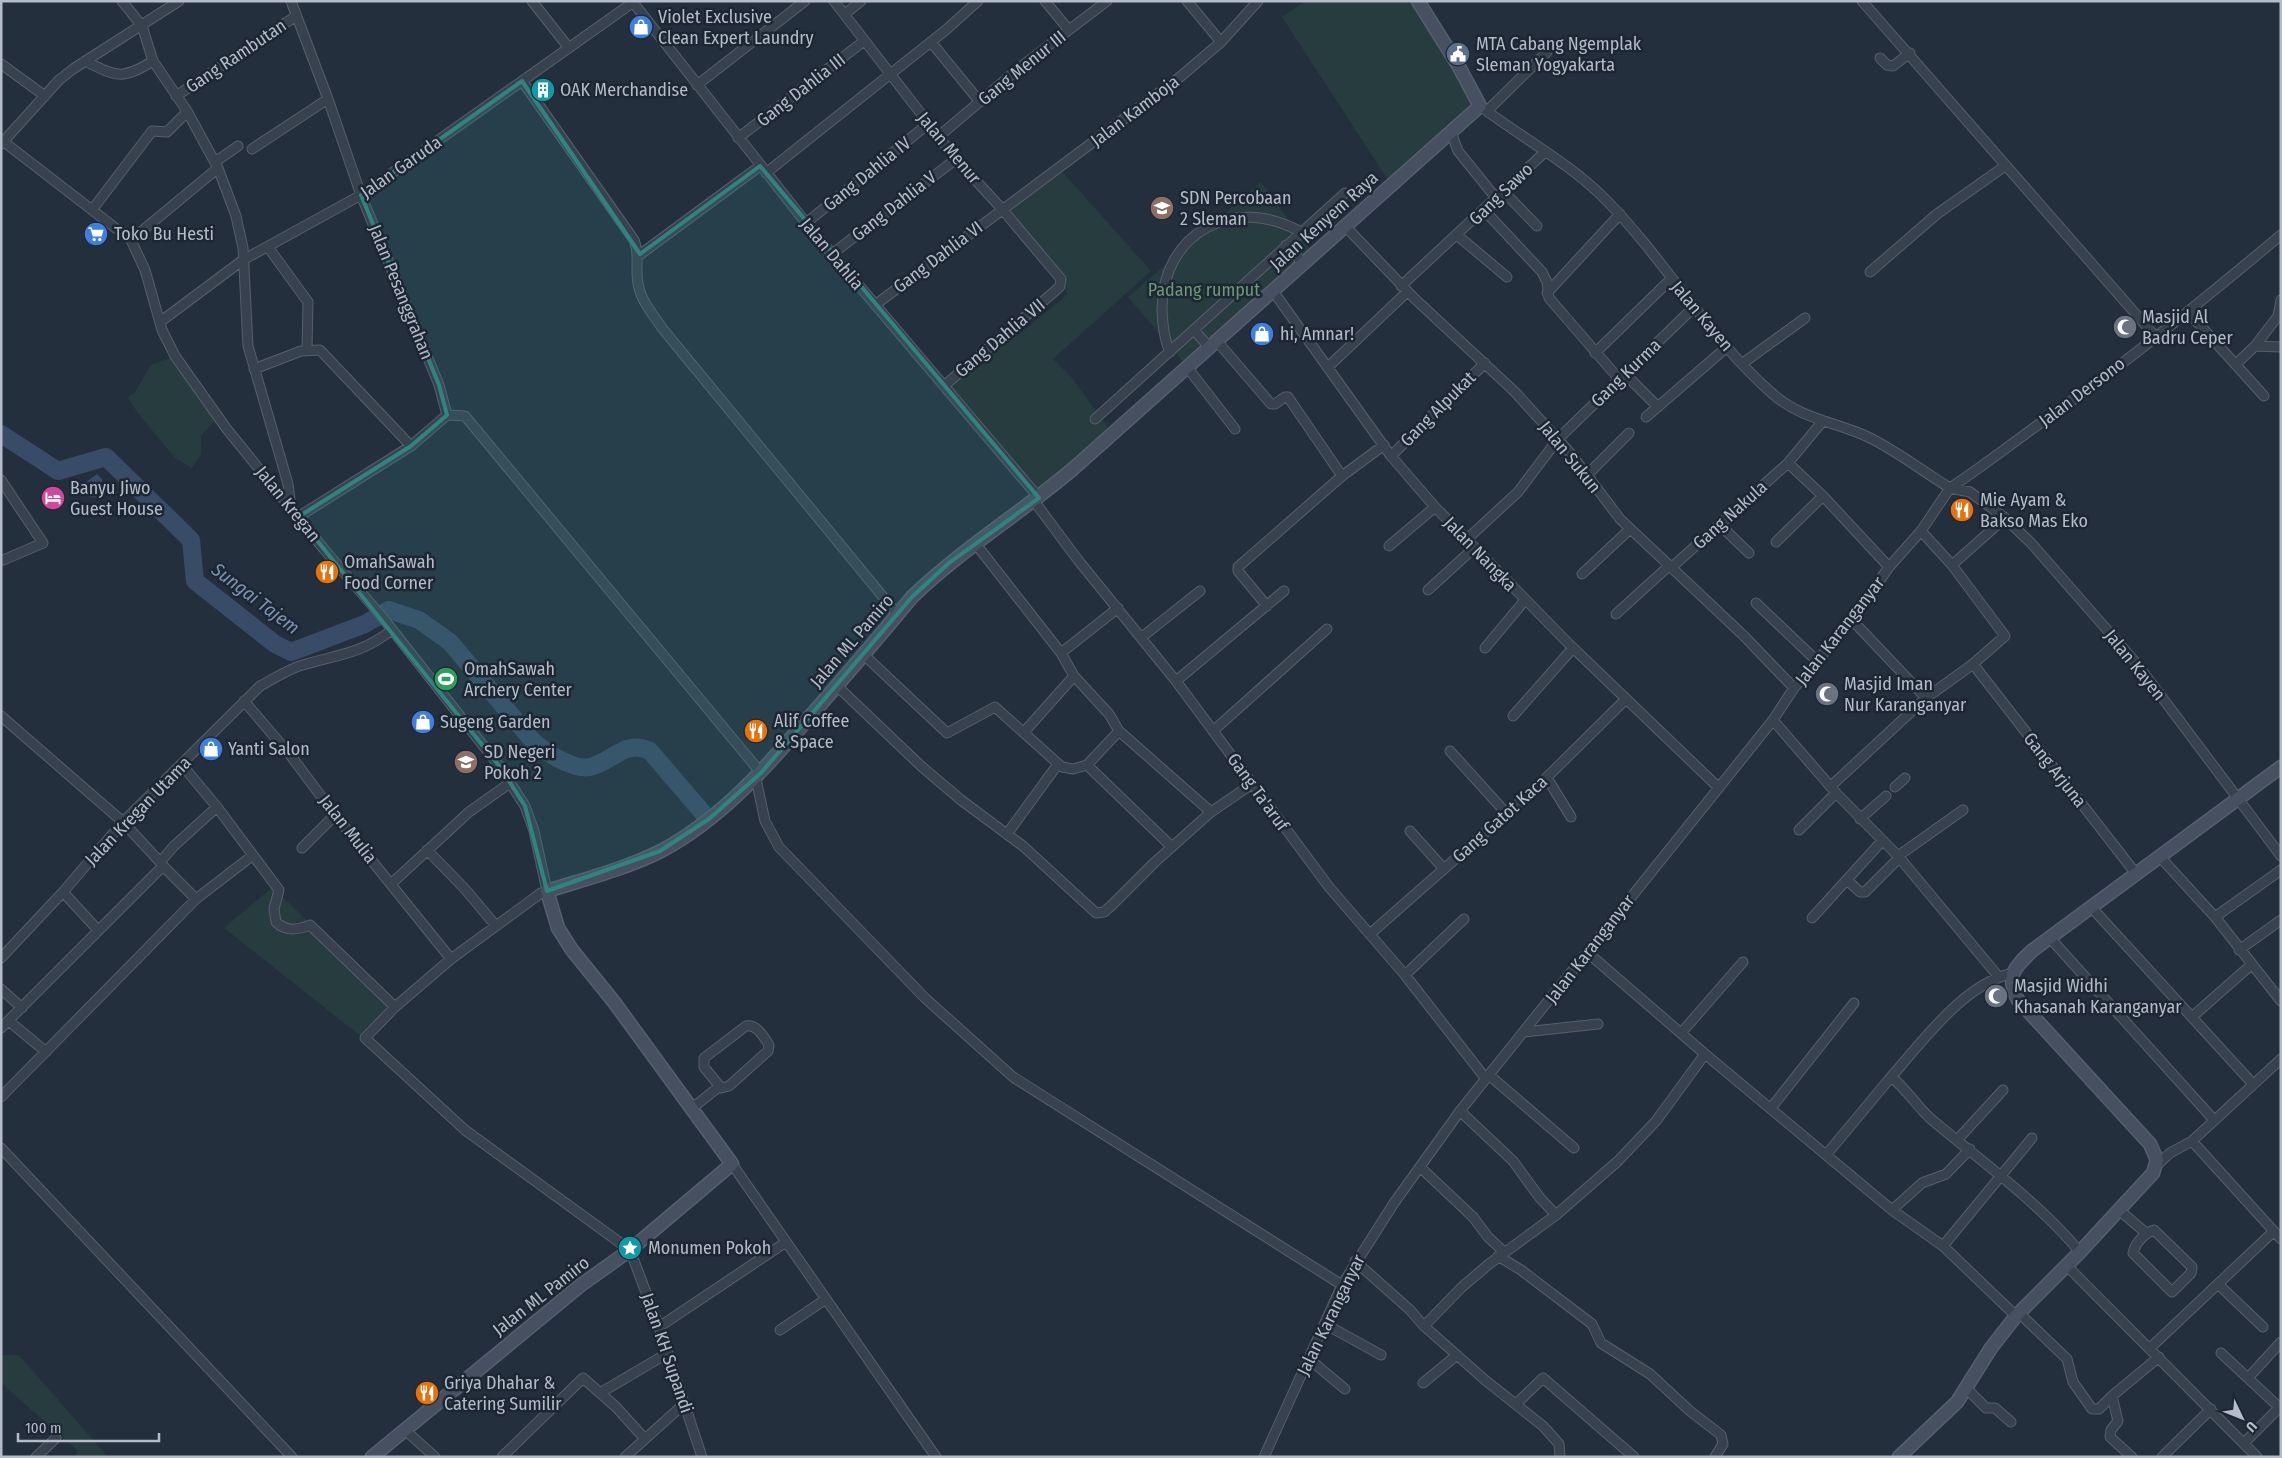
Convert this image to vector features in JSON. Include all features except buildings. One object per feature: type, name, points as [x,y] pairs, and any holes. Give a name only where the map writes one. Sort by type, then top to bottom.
[{"type":"street","points":[[122,1],[142,26],[152,61],[187,112],[216,165],[236,216],[243,248],[245,324],[254,369],[288,484],[291,508]]},
{"type":"street","points":[[2,143],[59,80],[85,61],[179,1]]},
{"type":"street","name":"Jalan Pesanggrahan","points":[[291,1],[328,99],[360,195],[439,385],[447,415]]},
{"type":"street","points":[[532,1],[569,48]]},
{"type":"street","points":[[697,86],[805,1]]},
{"type":"street","name":"Jalan Menur","points":[[834,1],[956,159],[1002,208],[1059,275],[1062,282],[1055,291]]},
{"type":"street","points":[[844,14],[861,1]]},
{"type":"street","points":[[766,173],[931,42],[978,1]]},
{"type":"street","points":[[1045,1],[1068,29]]},
{"type":"street","name":"Gang Menur III","points":[[938,137],[1068,29],[1107,1]]},
{"type":"street","points":[[1187,1],[1221,42]]},
{"type":"street","name":"Jalan Kamboja","points":[[1002,208],[1135,112],[1221,42],[1258,1]]},
{"type":"street","points":[[1862,1],[1910,53],[2005,166],[2155,336]]},
{"type":"street","name":"Jalan Garuda","points":[[160,322],[243,260],[268,248],[360,195],[633,2]]},
{"type":"street","name":"Jalan Dahlia","points":[[633,2],[806,223],[945,385],[1037,499]]},
{"type":"street","points":[[1419,2],[1484,109],[1547,52]]},
{"type":"street","name":"Gang Rambutan","points":[[176,96],[296,16]]},
{"type":"street","name":"Gang Dahlia III","points":[[738,138],[864,41]]},
{"type":"street","points":[[931,42],[980,102]]},
{"type":"street","points":[[1880,58],[1888,65],[1893,66],[1910,53]]},
{"type":"street","points":[[85,61],[123,75],[131,74],[152,61]]},
{"type":"street","points":[[1,64],[45,96]]},
{"type":"street","points":[[522,81],[630,233],[636,244],[638,256],[637,280],[640,293],[662,328],[898,615]]},
{"type":"street","points":[[252,149],[328,99]]},
{"type":"street","name":"Jalan Kenyem Raya","points":[[1037,499],[1273,292],[1451,132],[1484,109]]},
{"type":"street","name":"Jalan Kayen","points":[[1484,109],[1581,177],[1620,214],[1727,346],[1786,405],[1795,411],[1822,422],[1877,442],[1950,488],[1970,492],[2005,518],[2031,542],[2131,658],[2281,856]]},
{"type":"street","points":[[92,210],[152,131],[168,132],[187,112]]},
{"type":"street","name":"Gang Dahlia IV","points":[[806,223],[928,124]]},
{"type":"street","points":[[1451,132],[1458,151],[1499,195],[1537,226]]},
{"type":"street","name":"Jalan Kregan","points":[[2,143],[131,240],[139,253],[165,338],[175,356],[226,428],[380,614],[486,747],[525,806],[534,832],[547,891]]},
{"type":"street","points":[[131,240],[238,146]]},
{"type":"street","name":"Gang Sawo","points":[[1328,367],[1404,289],[1545,152]]},
{"type":"street","name":"Gang Dahlia V","points":[[832,254],[956,159]]},
{"type":"street","points":[[638,256],[760,166]]},
{"type":"street","points":[[1870,272],[1938,214],[2005,166]]},
{"type":"street","points":[[1095,419],[1345,193]]},
{"type":"street","name":"Gang Dahlia VI","points":[[875,305],[1002,208]]},
{"type":"street","points":[[1484,210],[1542,272],[1547,282],[1547,293],[1595,353],[1658,407]]},
{"type":"street","points":[[1547,293],[1620,214]]},
{"type":"street","points":[[1170,352],[1163,328],[1163,292],[1170,265],[1176,255],[1194,235],[1210,225],[1225,220],[1248,217],[1277,220],[1301,232]]},
{"type":"street","name":"Jalan Sukun","points":[[1345,226],[1404,289],[1485,362],[1558,439],[1588,475],[1612,510],[1630,529],[1671,566],[1794,688]]},
{"type":"street","name":"Jalan Dersono","points":[[1950,488],[2066,407],[2155,336],[2189,312],[2281,235]]},
{"type":"street","name":"Gang Sawo","points":[[1458,236],[1507,277]]},
{"type":"street","points":[[1286,245],[1304,264]]},
{"type":"street","points":[[268,248],[308,302],[307,349]]},
{"type":"street","points":[[1595,353],[1671,279]]},
{"type":"street","name":"Gang Dahlia VII","points":[[945,385],[1055,291]]},
{"type":"street","name":"Jalan Nangka","points":[[1273,292],[1391,456],[1434,507],[1525,600],[1719,788]]},
{"type":"street","points":[[2236,364],[2279,319],[2281,300]]},
{"type":"street","name":"Gang Kurma","points":[[1558,439],[1694,307]]},
{"type":"street","points":[[2189,312],[2264,396]]},
{"type":"street","points":[[1743,363],[1805,318]]},
{"type":"street","points":[[1194,330],[1213,344],[1271,404],[1275,404],[1284,397],[1288,397],[1342,476]]},
{"type":"street","points":[[1646,417],[1727,346]]},
{"type":"street","points":[[2255,346],[2281,347]]},
{"type":"street","points":[[254,369],[284,356],[307,349],[323,352],[410,446]]},
{"type":"street","name":"Gang Alpukat","points":[[1391,456],[1485,362]]},
{"type":"street","points":[[1187,367],[1235,428]]},
{"type":"street","points":[[298,517],[410,446],[447,415],[465,416],[758,776],[765,821],[779,847],[925,998],[1013,1077],[1342,1284]]},
{"type":"street","name":"Gang Nakula","points":[[1616,614],[1720,525],[1788,463],[1822,422]]},
{"type":"street","points":[[1588,475],[1630,433]]},
{"type":"street","points":[[1466,540],[1518,492],[1558,439]]},
{"type":"street","points":[[1267,606],[1238,571],[1238,567],[1342,476],[1384,445]]},
{"type":"street","points":[[1788,463],[1823,496],[1890,567]]},
{"type":"street","points":[[1,480],[42,543],[1,561]]},
{"type":"street","name":"Jalan Karanganyar","points":[[1264,1457],[1342,1284],[1420,1167],[1460,1111],[1773,720],[1794,688],[1852,620],[1890,567],[1921,531],[1950,488]]},
{"type":"street","points":[[1776,542],[1823,496]]},
{"type":"street","name":"Jalan ML Pamiro","points":[[547,891],[620,869],[660,851],[709,819],[758,776],[934,576],[1037,499]]},
{"type":"street","name":"Gang Ta'aruf","points":[[1037,499],[1078,560],[1176,681],[1329,887],[1405,975],[1487,1077],[1574,1148]]},
{"type":"street","points":[[1389,546],[1434,507]]},
{"type":"street","points":[[1952,565],[2005,518]]},
{"type":"street","points":[[1720,525],[1748,553]]},
{"type":"street","points":[[1582,574],[1630,529]]},
{"type":"street","points":[[1799,830],[1833,790],[1926,698],[1973,664],[2005,636],[1952,565],[1921,531]]},
{"type":"street","points":[[976,543],[1061,653],[1074,676],[1109,714],[1119,731],[1211,812]]},
{"type":"street","points":[[1428,590],[1474,548]]},
{"type":"street","points":[[1142,637],[1200,591]]},
{"type":"street","points":[[1176,681],[1284,591]]},
{"type":"street","points":[[1485,648],[1525,600]]},
{"type":"street","points":[[1756,603],[1817,661]]},
{"type":"street","points":[[1061,653],[1118,608]]},
{"type":"street","points":[[1852,620],[1926,698]]},
{"type":"street","points":[[1212,731],[1327,629]]},
{"type":"street","name":"Jalan Kregan Utama","points":[[1,958],[63,892],[123,822],[182,766],[260,686],[288,671],[356,652],[392,630]]},
{"type":"street","points":[[1513,716],[1574,648]]},
{"type":"street","points":[[864,655],[947,733],[996,707],[1058,764],[1073,769],[1086,765],[1119,731]]},
{"type":"street","name":"Gang Arjuna","points":[[1973,664],[2137,875]]},
{"type":"street","points":[[1024,731],[1074,676]]},
{"type":"street","points":[[837,686],[921,766],[960,800],[1023,846],[1093,911],[1098,913],[1112,906],[1211,812],[1252,784]]},
{"type":"street","name":"Gang Gatot Kaca","points":[[1370,934],[1547,778],[1626,699]]},
{"type":"street","name":"Jalan Mulia","points":[[244,701],[291,756],[335,815],[451,959]]},
{"type":"street","points":[[1,716],[123,822],[160,862],[174,846],[218,807]]},
{"type":"street","points":[[1773,720],[1833,790],[1898,857],[1998,976]]},
{"type":"street","points":[[1450,750],[1507,814]]},
{"type":"street","points":[[1007,834],[1058,764]]},
{"type":"street","points":[[1086,765],[1172,847]]},
{"type":"street","points":[[182,766],[218,807],[279,890],[274,909],[276,922],[286,929],[310,925],[396,1007]]},
{"type":"street","points":[[2157,1165],[2154,1151],[2146,1139],[2018,1000],[2011,986],[2010,979],[2021,961],[2050,938],[2161,858],[2281,767]]},
{"type":"street","points":[[1547,778],[1571,817]]},
{"type":"street","points":[[1895,787],[1905,778]]},
{"type":"street","points":[[391,884],[469,812],[510,783]]},
{"type":"street","points":[[1860,819],[1886,796]]},
{"type":"street","points":[[1847,880],[1860,892],[1864,892],[1898,857],[1963,810]]},
{"type":"street","points":[[302,848],[335,815]]},
{"type":"street","points":[[1410,831],[1444,869]]},
{"type":"street","points":[[1812,918],[1882,841]]},
{"type":"street","points":[[427,850],[465,889],[496,926]]},
{"type":"street","points":[[1,1097],[196,899],[253,855]]},
{"type":"street","points":[[2161,858],[2215,917],[2251,965],[2279,996]]},
{"type":"street","points":[[1,1028],[162,866],[196,899]]},
{"type":"street","points":[[2215,917],[2281,870]]},
{"type":"street","points":[[630,1250],[465,1130],[366,1040],[367,1035],[396,1007],[451,959],[541,893],[547,891],[556,922],[572,950],[614,1002],[732,1164],[936,1457]]},
{"type":"street","points":[[63,892],[98,930]]},
{"type":"street","points":[[2092,908],[2253,1084]]},
{"type":"street","points":[[1405,975],[1464,919]]},
{"type":"street","points":[[2239,950],[2281,920]]},
{"type":"street","points":[[2050,938],[2214,1120]]},
{"type":"street","points":[[1588,953],[1682,1032],[1705,1054],[1892,1210],[1943,1246],[2067,1359],[2073,1382],[2092,1409],[2099,1409],[2158,1357]]},
{"type":"street","points":[[1682,1032],[1743,962]]},
{"type":"street","points":[[2192,1017],[2251,965]]},
{"type":"street","points":[[1826,1155],[1891,1077],[1970,994],[1998,976],[2014,973]]},
{"type":"street","points":[[1,989],[22,1008]]},
{"type":"street","points":[[1771,1108],[1854,1003]]},
{"type":"street","points":[[9,1021],[46,1052]]},
{"type":"street","points":[[1524,1032],[1598,1024]]},
{"type":"street","points":[[746,1026],[754,1027],[768,1044],[767,1053],[729,1086],[725,1088],[720,1086],[704,1067],[704,1058],[746,1026]]},
{"type":"street","points":[[1424,1326],[1462,1287],[1501,1254],[1556,1215],[1631,1148],[1656,1121],[1705,1054]]},
{"type":"street","points":[[1899,1457],[1943,1416],[1966,1388],[1991,1348],[2017,1314],[2080,1252],[2153,1173],[2157,1165],[2170,1153],[2192,1141],[2281,1059]]},
{"type":"street","points":[[1891,1077],[1905,1089],[1929,1117],[1958,1139],[2033,1203],[2080,1252]]},
{"type":"street","points":[[691,1109],[720,1086]]},
{"type":"street","points":[[1958,1139],[2003,1090]]},
{"type":"street","points":[[1460,1111],[1513,1161],[1540,1198],[1556,1215]]},
{"type":"street","points":[[1943,1246],[2032,1138]]},
{"type":"street","points":[[2192,1141],[2281,1239]]},
{"type":"street","points":[[1,1148],[292,1457]]},
{"type":"street","points":[[1892,1210],[1922,1183],[1946,1174],[1970,1149]]},
{"type":"street","name":"Jalan ML Pamiro","points":[[372,1457],[581,1285],[630,1250],[732,1164]]},
{"type":"street","points":[[1420,1167],[1475,1219],[1501,1254],[1592,1324],[1601,1343],[1650,1374],[1690,1412],[1721,1435],[1723,1444],[1715,1457]]},
{"type":"street","points":[[2119,1210],[2146,1233]]},
{"type":"street","points":[[2157,1230],[2192,1267],[2191,1273],[2173,1291],[2167,1289],[2134,1254],[2134,1248],[2146,1233],[2157,1230]]},
{"type":"street","points":[[2150,1348],[2273,1232]]},
{"type":"street","points":[[660,1327],[786,1242]]},
{"type":"street","name":"Jalan KH Supandi","points":[[630,1250],[660,1327],[702,1457]]},
{"type":"street","points":[[1355,1262],[1410,1310],[1424,1326],[1543,1426],[1559,1444],[1560,1457]]},
{"type":"street","points":[[2066,1265],[2257,1457]]},
{"type":"street","points":[[2218,1284],[2263,1327]]},
{"type":"street","points":[[780,1330],[826,1299]]},
{"type":"street","points":[[1325,1324],[1381,1355]]},
{"type":"street","points":[[2248,1378],[2281,1342]]},
{"type":"street","points":[[600,1393],[668,1352]]},
{"type":"street","points":[[2220,1353],[2280,1407],[2244,1443]]},
{"type":"street","points":[[1423,1383],[1458,1355]]},
{"type":"street","points":[[1309,1359],[1345,1389]]},
{"type":"street","points":[[502,1457],[581,1379],[586,1378],[645,1439]]},
{"type":"street","points":[[1516,1404],[1543,1378],[1634,1457]]},
{"type":"street","points":[[1966,1388],[1986,1408],[1995,1408],[2011,1422]]},
{"type":"street","points":[[2112,1396],[2118,1421],[2110,1433],[2110,1437],[2132,1457]]},
{"type":"street","points":[[625,1457],[685,1404]]},
{"type":"street","points":[[2162,1457],[2211,1409]]},
{"type":"street","points":[[405,1430],[435,1457]]},
{"type":"street","points":[[36,1457],[56,1438]]},
{"type":"highlighted area","points":[[522,81],[640,254],[760,166],[1039,498],[949,563],[912,597],[761,773],[709,819],[660,851],[547,891],[525,806],[500,767],[298,517],[411,446],[447,415],[439,385],[361,195]]},
{"type":"green space","points":[[1305,1],[1421,1],[1484,100],[1390,183],[1282,17]]},
{"type":"green space","points":[[1059,168],[1151,271],[1053,359],[1071,377],[1111,431],[1037,499],[950,384],[1024,330],[1068,294],[1000,210]]},
{"type":"green space","name":"Padang rumput","points":[[1261,182],[1312,252],[1186,365],[1128,297]]},
{"type":"green space","points":[[170,358],[217,418],[201,436],[201,454],[192,468],[174,457],[137,412],[128,397],[135,392],[151,365]]},
{"type":"green space","points":[[275,885],[285,899],[394,1006],[363,1038],[224,928]]},
{"type":"green space","points":[[1,1355],[19,1355],[108,1457],[74,1457],[78,1451],[2,1384]]},
{"type":"water","points":[[97,474],[102,479],[102,485],[106,485],[108,490],[102,498],[90,497],[82,485]]},
{"type":"waterway","name":"Sungai Tajem","points":[[1,434],[58,471],[106,457],[191,540],[195,581],[275,644],[291,652],[365,624],[389,610],[419,620],[450,642],[532,740],[543,749],[559,759],[583,767],[598,764],[626,749],[641,748],[650,751],[703,813]]},
{"type":"place","name":"Violet Exclusive Clean Expert Laundry","points":[[641,27]]},
{"type":"place","name":"MTA Cabang Ngemplak Sleman Yogyakarta","points":[[1458,54]]},
{"type":"place","name":"OAK Merchandise","points":[[543,90]]},
{"type":"place","name":"SDN Percobaan 2 Sleman","points":[[1162,208]]},
{"type":"place","name":"Toko Bu Hesti","points":[[96,234]]},
{"type":"place","name":"Masjid Al Badru Ceper","points":[[2125,327]]},
{"type":"place","name":"hi, Amnar!","points":[[1262,334]]},
{"type":"place","name":"Banyu Jiwo Guest House","points":[[53,498]]},
{"type":"place","name":"Mie Ayam & Bakso Mas Eko","points":[[1962,510]]},
{"type":"place","name":"OmahSawah Food Corner","points":[[327,572]]},
{"type":"place","name":"OmahSawah Archery Center","points":[[446,679]]},
{"type":"place","name":"Masjid Iman Nur Karanganyar","points":[[1827,694]]},
{"type":"place","name":"Sugeng Garden","points":[[423,722]]},
{"type":"place","name":"Alif Coffee & Space","points":[[756,731]]},
{"type":"place","name":"Yanti Salon","points":[[211,749]]},
{"type":"place","name":"SD Negeri Pokoh 2","points":[[466,762]]},
{"type":"place","name":"Masjid Widhi Khasanah Karanganyar","points":[[1996,996]]},
{"type":"place","name":"Monumen Pokoh","points":[[630,1248]]},
{"type":"place","name":"Griya Dhahar & Catering Sumilir","points":[[427,1393]]}]
